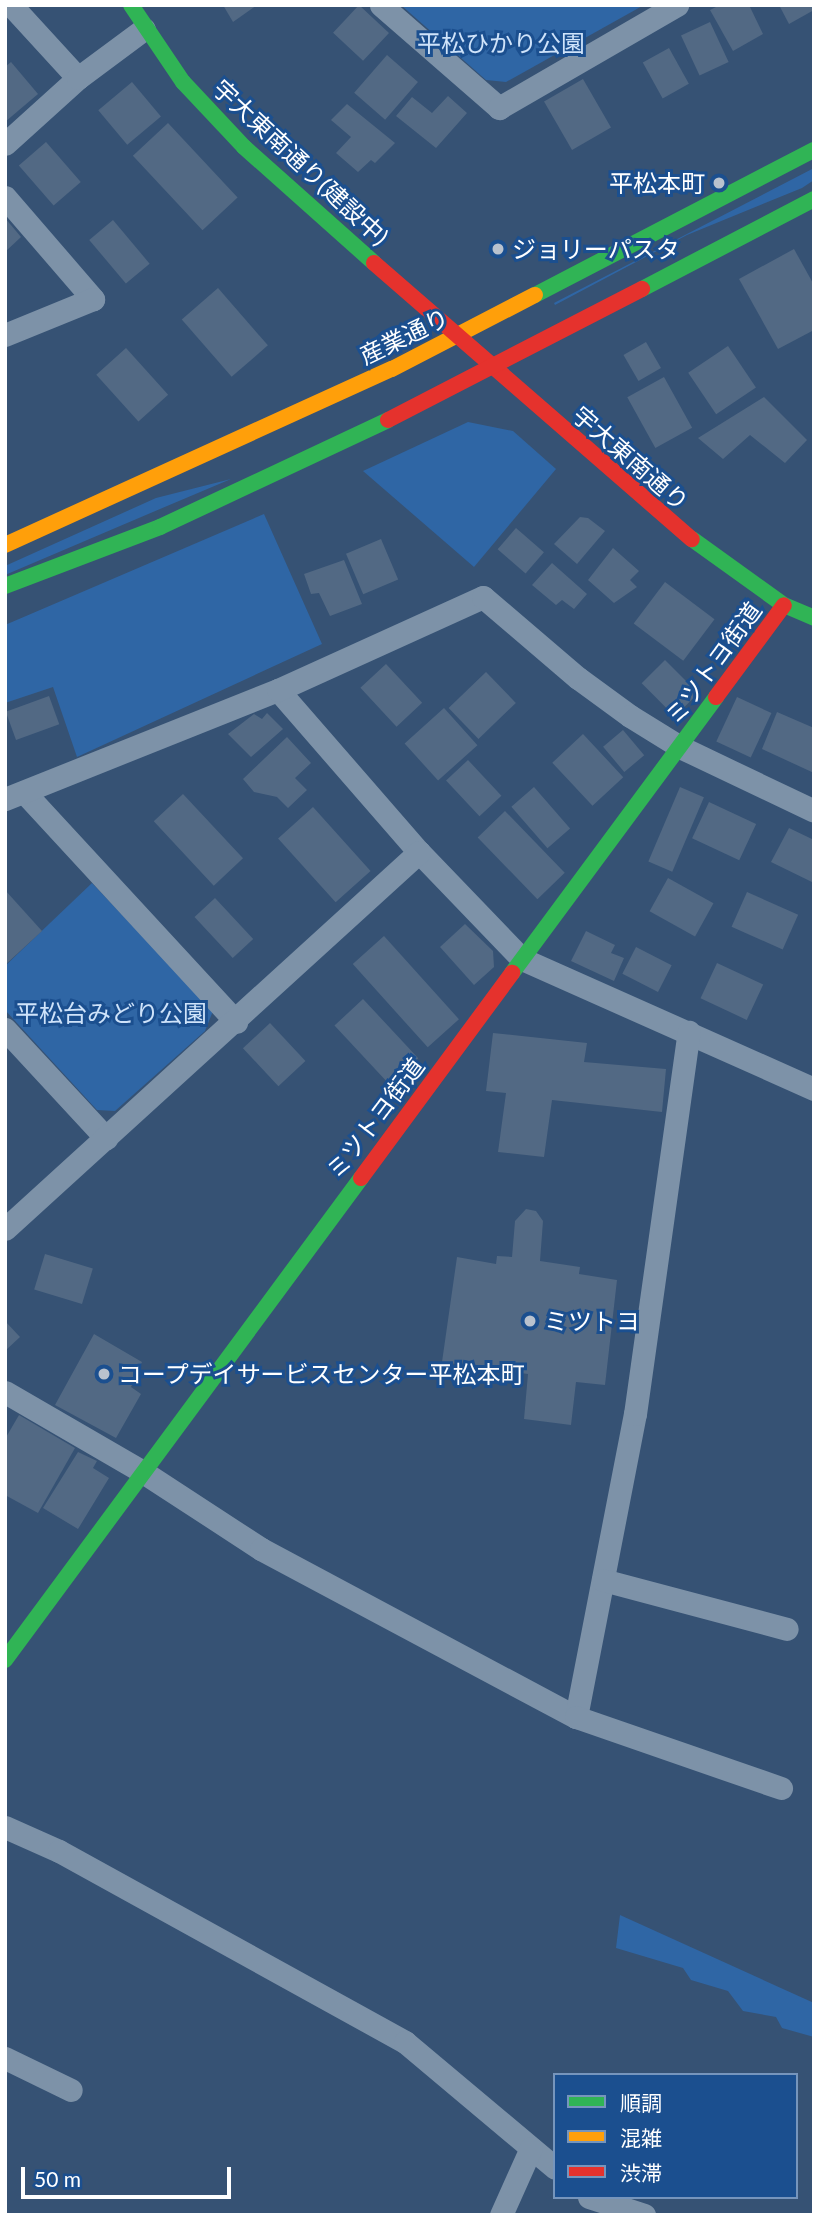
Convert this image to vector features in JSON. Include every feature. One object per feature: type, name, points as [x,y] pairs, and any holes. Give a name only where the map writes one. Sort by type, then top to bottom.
[{"type":"street","points":[[11,5],[78,78]]},
{"type":"street","name":"宇大東南通り(建設中)","points":[[131,5],[144,29],[183,82],[244,147],[458,335]]},
{"type":"street","points":[[381,5],[499,108],[677,5]]},
{"type":"street","points":[[5,144],[78,78],[144,29]]},
{"type":"street","name":"産業通り","points":[[5,545],[458,335],[814,150]]},
{"type":"street","points":[[5,197],[93,299],[5,335]]},
{"type":"street","points":[[5,586],[160,527],[493,369],[814,199]]},
{"type":"street","name":"宇大東南通り","points":[[458,335],[493,369],[686,536],[784,605],[814,618]]},
{"type":"street","points":[[236,1022],[15,795],[278,690],[483,597],[578,678],[680,747],[814,811]]},
{"type":"street","name":"ミツトヨ街道","points":[[5,1660],[784,605]]},
{"type":"street","points":[[278,690],[419,852],[522,959],[814,1089]]},
{"type":"street","points":[[5,1229],[236,1022],[419,852]]},
{"type":"street","points":[[5,1028],[106,1138]]},
{"type":"street","points":[[576,1717],[635,1414],[689,1032]]},
{"type":"street","points":[[5,1392],[143,1472],[261,1549],[576,1717],[781,1788]]},
{"type":"street","points":[[603,1580],[787,1629]]},
{"type":"street","points":[[5,1827],[59,1851],[405,2042],[553,2166]]},
{"type":"street","points":[[5,2057],[71,2090]]},
{"type":"street","points":[[501,2215],[531,2148]]},
{"type":"street","points":[[595,2199],[644,2215]]},
{"type":"green space","name":"平松ひかり公園","points":[[401,5],[644,5],[506,82],[486,80]]},
{"type":"green space","points":[[814,168],[814,180],[802,188],[687,235],[555,305],[554,303]]},
{"type":"green space","points":[[468,422],[513,431],[556,469],[474,567],[363,471]]},
{"type":"green space","points":[[231,479],[5,575],[5,566],[156,498]]},
{"type":"green space","points":[[264,514],[322,644],[77,757],[53,687],[5,703],[5,625]]},
{"type":"green space","name":"平松台みどり公園","points":[[92,883],[213,1011],[205,1031],[115,1111],[97,1110],[5,1010],[5,966]]},
{"type":"green space","points":[[620,1915],[814,2003],[814,2037],[782,2028],[776,2017],[743,2011],[728,1991],[691,1980],[683,1968],[616,1948]]},
{"type":"building","points":[[223,5],[257,5],[233,22]]},
{"type":"building","points":[[359,5],[389,33],[363,61],[333,33]]},
{"type":"building","points":[[720,5],[749,5],[763,34],[733,51],[710,10]]},
{"type":"building","points":[[779,5],[814,5],[814,10],[789,24]]},
{"type":"building","points":[[710,22],[729,62],[700,75],[681,36]]},
{"type":"building","points":[[669,48],[689,84],[663,98],[643,63]]},
{"type":"building","points":[[387,55],[418,82],[385,120],[354,93]]},
{"type":"building","points":[[11,62],[38,94],[5,122],[5,67]]},
{"type":"building","points":[[583,79],[611,127],[572,150],[544,102]]},
{"type":"building","points":[[132,82],[161,116],[127,145],[98,110]]},
{"type":"building","points":[[448,96],[467,113],[436,148],[396,116],[412,97],[432,113]]},
{"type":"building","points":[[347,104],[395,143],[375,163],[371,160],[358,172],[336,153],[351,137],[331,120]]},
{"type":"building","points":[[168,123],[238,198],[202,230],[133,156]]},
{"type":"building","points":[[46,142],[81,182],[54,206],[19,166]]},
{"type":"building","points":[[5,218],[21,237],[5,252]]},
{"type":"building","points":[[113,220],[150,264],[126,284],[89,240]]},
{"type":"building","points":[[794,249],[814,285],[814,330],[778,349],[739,279]]},
{"type":"building","points":[[218,288],[268,345],[232,377],[182,319]]},
{"type":"building","points":[[646,342],[661,368],[638,381],[623,355]]},
{"type":"building","points":[[728,346],[756,387],[716,414],[688,373]]},
{"type":"building","points":[[126,348],[168,395],[138,422],[96,375]]},
{"type":"building","points":[[664,377],[692,428],[655,448],[627,397]]},
{"type":"building","points":[[764,397],[807,440],[785,463],[750,435],[723,459],[698,438]]},
{"type":"building","points":[[580,517],[588,518],[605,531],[577,564],[554,544]]},
{"type":"building","points":[[516,528],[544,552],[526,573],[498,549]]},
{"type":"building","points":[[381,539],[398,580],[363,594],[346,554]]},
{"type":"building","points":[[613,548],[639,571],[630,580],[637,587],[614,603],[588,580]]},
{"type":"building","points":[[344,560],[362,604],[330,616],[319,593],[311,594],[304,574]]},
{"type":"building","points":[[552,563],[587,594],[574,609],[562,600],[556,605],[532,585]]},
{"type":"building","points":[[665,582],[715,619],[683,661],[634,624]]},
{"type":"building","points":[[665,660],[698,693],[675,717],[642,683]]},
{"type":"building","points":[[386,664],[422,703],[397,727],[360,688]]},
{"type":"building","points":[[486,672],[516,703],[478,739],[449,708]]},
{"type":"building","points":[[49,696],[59,724],[16,740],[6,712]]},
{"type":"building","points":[[737,697],[771,713],[751,757],[716,741]]},
{"type":"building","points":[[444,708],[477,745],[438,781],[405,743]]},
{"type":"building","points":[[777,712],[814,728],[814,773],[762,749]]},
{"type":"building","points":[[267,713],[283,729],[251,757],[228,734],[254,714],[262,719]]},
{"type":"building","points":[[623,730],[644,755],[624,772],[603,747]]},
{"type":"building","points":[[583,734],[623,777],[593,806],[552,763]]},
{"type":"building","points":[[287,737],[311,763],[295,778],[307,790],[288,808],[277,797],[254,792],[243,779]]},
{"type":"building","points":[[468,760],[501,796],[479,816],[446,780]]},
{"type":"building","points":[[534,787],[570,829],[547,848],[511,807]]},
{"type":"building","points":[[680,787],[704,797],[672,872],[648,862]]},
{"type":"building","points":[[183,794],[243,858],[214,886],[154,821]]},
{"type":"building","points":[[709,802],[756,824],[739,860],[692,838]]},
{"type":"building","points":[[313,807],[371,871],[336,902],[278,838]]},
{"type":"building","points":[[505,811],[565,873],[537,899],[478,837]]},
{"type":"building","points":[[789,828],[814,840],[814,883],[771,862]]},
{"type":"building","points":[[668,878],[713,903],[695,936],[650,911]]},
{"type":"building","points":[[5,890],[42,931],[5,965]]},
{"type":"building","points":[[747,892],[798,915],[783,949],[732,927]]},
{"type":"building","points":[[215,898],[253,939],[233,958],[195,917]]},
{"type":"building","points":[[465,924],[493,951],[494,967],[474,985],[440,947]]},
{"type":"building","points":[[586,931],[615,945],[611,953],[624,958],[614,981],[571,961]]},
{"type":"building","points":[[384,936],[459,1019],[428,1047],[353,964]]},
{"type":"building","points":[[636,947],[672,965],[658,992],[622,974]]},
{"type":"building","points":[[717,963],[763,985],[747,1020],[701,998]]},
{"type":"building","points":[[363,999],[418,1058],[390,1085],[334,1026]]},
{"type":"building","points":[[270,1023],[305,1061],[278,1086],[243,1048]]},
{"type":"building","points":[[493,1033],[587,1043],[584,1062],[666,1069],[662,1112],[552,1100],[544,1157],[498,1152],[506,1093],[486,1091]]},
{"type":"building","name":"ミツトヨ","points":[[526,1209],[536,1211],[543,1221],[540,1261],[580,1267],[579,1274],[617,1280],[605,1385],[576,1382],[571,1425],[524,1419],[528,1374],[442,1362],[457,1257],[496,1264],[497,1256],[512,1257],[515,1221]]},
{"type":"building","points":[[45,1254],[93,1269],[82,1304],[34,1289]]},
{"type":"building","points":[[5,1321],[20,1337],[5,1351]]},
{"type":"building","name":"コープデイサービスセンター平松本町","points":[[94,1334],[142,1362],[131,1387],[141,1394],[116,1438],[55,1405]]},
{"type":"building","points":[[19,1415],[75,1448],[38,1513],[5,1495],[5,1439]]},
{"type":"building","points":[[78,1452],[97,1461],[93,1468],[109,1478],[78,1529],[43,1508]]},
{"type":"traffic: fast","points":[[131,5],[183,82],[244,147],[374,263]]},
{"type":"traffic: fast","points":[[535,295],[814,150]]},
{"type":"traffic: fast","points":[[642,289],[814,199]]},
{"type":"traffic: fast","points":[[5,586],[160,527],[388,420]]},
{"type":"traffic: fast","points":[[692,539],[784,605],[814,618]]},
{"type":"traffic: fast","points":[[512,973],[716,697]]},
{"type":"traffic: fast","points":[[5,1660],[361,1178]]},
{"type":"traffic: slow","points":[[5,545],[392,369],[535,295]]},
{"type":"traffic: jam","points":[[374,263],[692,539]]},
{"type":"traffic: jam","points":[[388,420],[642,289]]},
{"type":"traffic: jam","points":[[716,697],[784,605]]},
{"type":"traffic: jam","points":[[361,1178],[512,973]]},
{"type":"place","name":"平松本町","points":[[719,183]]},
{"type":"place","name":"ジョリーパスタ","points":[[498,249]]},
{"type":"place","name":"ミツトヨ","points":[[530,1321]]},
{"type":"place","name":"コープデイサービスセンター平松本町","points":[[104,1374]]}]
